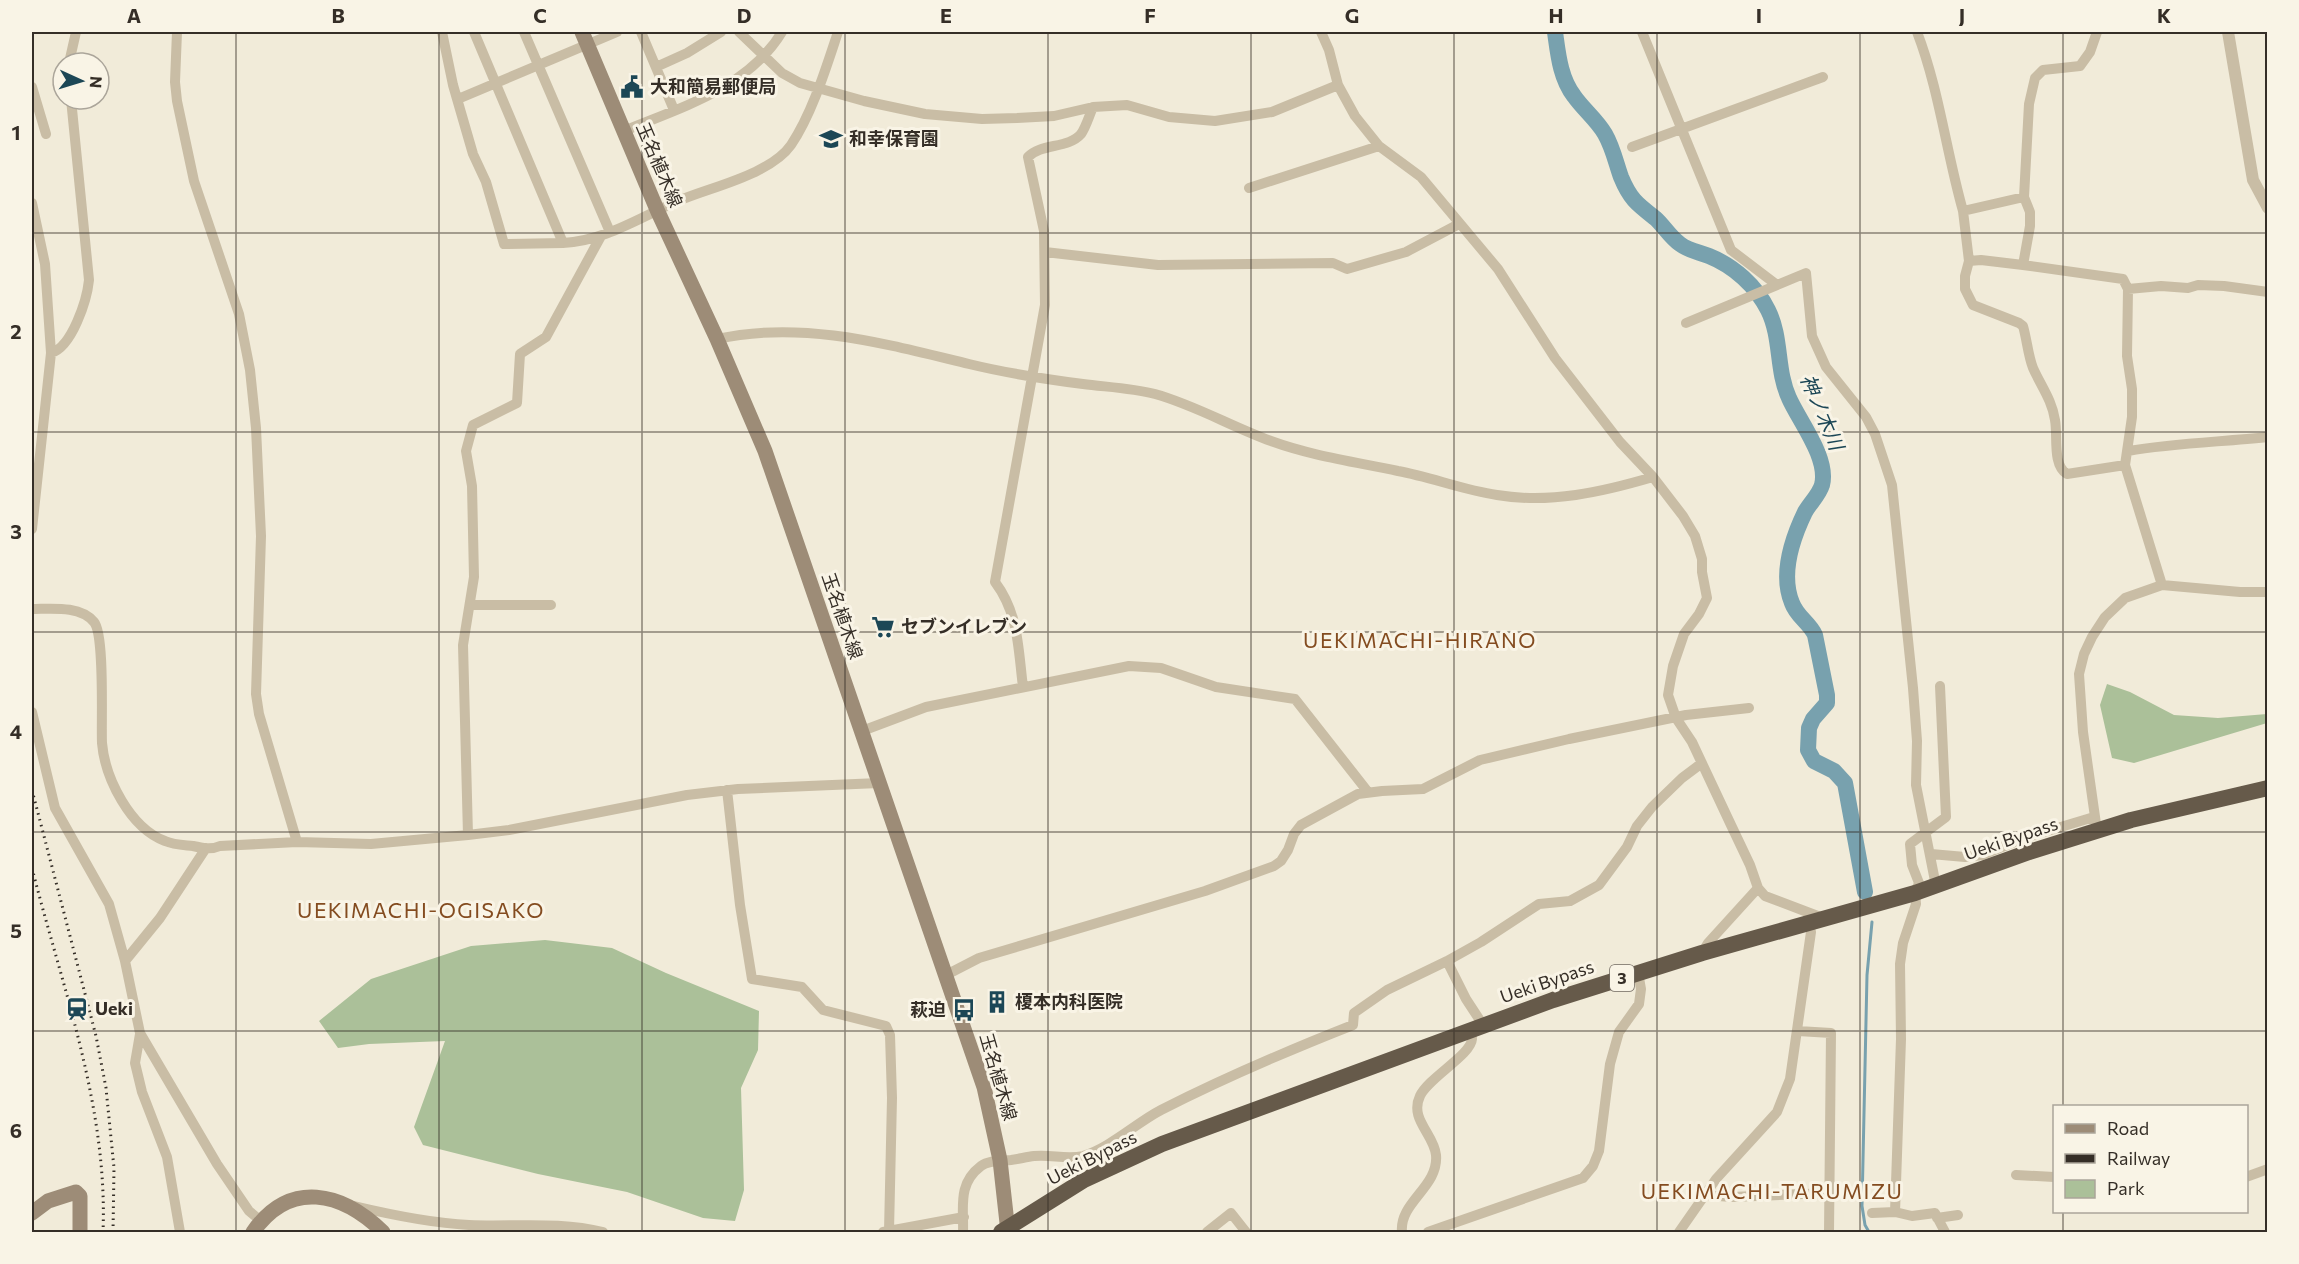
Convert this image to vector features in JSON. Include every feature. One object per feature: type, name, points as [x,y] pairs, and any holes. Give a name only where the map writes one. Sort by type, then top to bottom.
[{"type":"highway","name":"Ueki Bypass","points":[[1006,1231],[1084,1180],[1162,1144],[1477,1028],[1638,972],[1915,893],[2029,852],[2095,824],[2131,820],[2268,788]]},
{"type":"main road","name":"玉名植木線","points":[[585,38],[658,212],[717,339],[765,451],[984,1087],[1000,1160],[1006,1231]]},
{"type":"main road","points":[[32,1213],[48,1201],[76,1192],[80,1196],[80,1233]]},
{"type":"main road","points":[[257,1227],[276,1207],[295,1198],[314,1198],[347,1204],[368,1217],[383,1233]]},
{"type":"street","points":[[72,51],[76,32]]},
{"type":"street","points":[[177,32],[175,82],[177,101],[192,170],[239,314],[250,370],[256,428],[261,536],[256,694],[258,714],[297,842]]},
{"type":"street","points":[[442,32],[473,154],[486,182],[504,244],[583,242],[771,163],[790,146],[819,89],[838,32]]},
{"type":"street","points":[[474,32],[563,243]]},
{"type":"street","points":[[524,32],[606,234]]},
{"type":"street","points":[[458,99],[538,65],[585,38],[617,32]]},
{"type":"street","points":[[641,32],[674,110]]},
{"type":"street","points":[[656,67],[687,53],[721,32]]},
{"type":"street","points":[[739,32],[782,73],[800,83],[925,114],[982,119],[1053,116],[1093,107],[1127,105],[1169,117],[1215,121],[1272,112],[1338,86]]},
{"type":"street","points":[[624,131],[732,83],[765,56],[782,32]]},
{"type":"street","points":[[1321,32],[1329,50],[1338,86],[1355,116],[1379,146],[1421,177],[1498,269],[1569,376],[1620,442],[1653,477],[1695,536],[1702,559],[1707,598],[1699,614],[1684,634],[1673,666],[1668,695],[1676,718],[1702,763],[1750,865],[1758,888],[1765,896],[1816,921],[1811,932],[1790,1079],[1778,1112],[1716,1179],[1678,1233]]},
{"type":"street","points":[[1642,32],[1731,250],[1777,285]]},
{"type":"street","points":[[1917,32],[1935,90],[1952,172],[1963,211],[1969,261],[1965,276],[1965,289],[1973,305],[2019,322],[2023,326],[2033,367],[2046,392],[2055,419],[2058,462],[2061,470],[2067,474],[2125,465]]},
{"type":"street","points":[[2024,265],[2030,212],[2024,197],[2030,104],[2035,78],[2043,70],[2080,66],[2090,52],[2097,32]]},
{"type":"street","points":[[2228,32],[2253,180],[2268,208]]},
{"type":"street","points":[[1632,147],[1823,77]]},
{"type":"street","points":[[32,87],[46,134]]},
{"type":"street","points":[[1023,687],[1013,613],[1006,596],[995,582],[1045,305],[1045,252],[1041,212],[1028,157],[1034,151],[1068,142],[1080,136],[1093,107]]},
{"type":"street","points":[[51,353],[63,345],[77,321],[88,290],[89,280],[72,111]]},
{"type":"street","points":[[1249,188],[1379,146]]},
{"type":"street","points":[[1963,211],[2024,197]]},
{"type":"street","points":[[32,203],[45,264],[51,353],[32,529]]},
{"type":"street","points":[[1045,252],[1158,265],[1334,263],[1347,268],[1406,252],[1460,224]]},
{"type":"street","points":[[468,835],[463,645],[474,577],[472,486],[466,452],[473,425],[517,403],[520,354],[546,337],[606,234]]},
{"type":"street","points":[[1969,261],[1981,260],[2024,265],[2123,279],[2128,289],[2127,356],[2132,398],[2125,465],[2162,585]]},
{"type":"street","points":[[1686,323],[1806,273],[1812,336],[1826,367],[1866,417],[1875,434],[1892,485],[1914,699],[1917,741],[1916,785],[1936,886]]},
{"type":"street","points":[[2128,289],[2161,286],[2188,288],[2198,285],[2268,292]]},
{"type":"street","points":[[717,339],[747,332],[776,331],[830,335],[865,340],[1031,377],[1152,393],[1293,448],[1497,495],[1565,498],[1613,489],[1653,477]]},
{"type":"street","points":[[2128,451],[2203,441],[2223,442],[2268,437]]},
{"type":"street","points":[[1931,854],[1965,857],[1982,855],[2024,838],[2095,824],[2079,674],[2084,654],[2092,637],[2115,606],[2125,598],[2162,585],[2240,592],[2268,592]]},
{"type":"street","points":[[470,605],[551,605]]},
{"type":"street","points":[[32,609],[67,609],[94,622],[98,628],[102,750],[111,781],[131,813],[150,833],[164,841],[206,848],[297,842],[371,844],[509,830],[650,801],[727,790],[828,783],[879,783]]},
{"type":"street","points":[[862,731],[926,707],[1129,666],[1161,668],[1216,687],[1295,699],[1368,792]]},
{"type":"street","points":[[1895,1212],[1900,964],[1916,904],[1915,893],[1919,883],[1912,865],[1910,844],[1946,817],[1940,686]]},
{"type":"street","points":[[946,975],[980,958],[1205,891],[1274,866],[1281,861],[1301,825],[1358,794],[1423,789],[1480,760],[1701,712],[1749,708]]},
{"type":"street","points":[[32,712],[55,808],[109,904],[125,961],[140,1033],[216,1164],[249,1211],[257,1227]]},
{"type":"street","points":[[963,1233],[964,1187],[973,1173],[983,1164],[1035,1156],[1069,1159],[1085,1155],[1155,1113],[1213,1083],[1253,1064],[1353,1025],[1354,1013],[1387,990],[1447,961],[1539,904],[1570,901],[1599,885],[1627,847],[1637,826],[1652,807],[1682,778],[1702,763]]},
{"type":"street","points":[[727,790],[740,905],[752,979],[802,987],[823,1011],[886,1026],[890,1035],[892,1098],[886,1232],[964,1217]]},
{"type":"street","points":[[125,961],[160,918],[206,848]]},
{"type":"street","points":[[1702,953],[1708,943],[1758,888]]},
{"type":"street","points":[[1402,1233],[1405,1215],[1434,1176],[1436,1155],[1419,1119],[1419,1096],[1468,1049],[1477,1028],[1466,999],[1447,961]]},
{"type":"street","points":[[1428,1233],[1583,1178],[1593,1166],[1599,1151],[1610,1064],[1619,1032],[1639,1004],[1641,989],[1638,972]]},
{"type":"street","points":[[1798,1031],[1831,1033],[1829,1233]]},
{"type":"street","points":[[140,1033],[135,1064],[142,1092],[167,1157],[180,1233]]},
{"type":"street","points":[[2248,1177],[2268,1169]]},
{"type":"street","points":[[2016,1175],[2053,1177]]},
{"type":"street","points":[[1705,1195],[1732,1197],[1829,1193]]},
{"type":"street","points":[[347,1204],[433,1222],[497,1226],[545,1225],[589,1229],[603,1233]]},
{"type":"street","points":[[1872,1213],[1895,1212],[1912,1215],[1935,1213],[1945,1233]]},
{"type":"street","points":[[1208,1233],[1231,1213],[1246,1233]]},
{"type":"street","points":[[1937,1218],[1958,1215]]},
{"type":"green space","points":[[2107,684],[2130,692],[2174,715],[2218,718],[2267,714],[2267,723],[2134,763],[2112,758],[2100,705]]},
{"type":"green space","points":[[545,940],[612,948],[759,1011],[758,1050],[741,1088],[744,1190],[735,1221],[703,1218],[627,1192],[538,1174],[423,1145],[414,1127],[445,1041],[369,1044],[338,1048],[319,1021],[371,979],[471,946]]},
{"type":"waterway","name":"神ノ木川","points":[[1555,32],[1560,65],[1569,89],[1605,134],[1624,185],[1631,196],[1680,244],[1727,265],[1751,285],[1763,301],[1772,321],[1785,387],[1812,440],[1823,474],[1821,489],[1805,512],[1796,534],[1787,569],[1792,603],[1815,635],[1827,695],[1827,703],[1813,719],[1809,728],[1808,750],[1814,761],[1834,771],[1845,783],[1865,892]]},
{"type":"waterway","points":[[1869,1232],[1865,1225],[1862,1206],[1867,975],[1872,922]]},
{"type":"railway","points":[[32,790],[96,1036],[106,1088],[114,1168],[113,1232]]},
{"type":"railway","points":[[32,868],[91,1093],[103,1185],[103,1232]]},
{"type":"place","name":"大和簡易郵便局","points":[[632,87]]},
{"type":"place","name":"和幸保育園","points":[[831,139]]},
{"type":"place","name":"セブンイレブン","points":[[883,627]]},
{"type":"place","name":"榎本内科医院","points":[[997,1002]]},
{"type":"place","name":"Ueki","points":[[77,1009]]},
{"type":"place","name":"萩迫","points":[[964,1010]]},
{"type":"district","name":"UEKIMACHI-HIRANO","points":[[1420,641]]},
{"type":"district","name":"UEKIMACHI-OGISAKO","points":[[421,911]]},
{"type":"district","name":"UEKIMACHI-TARUMIZU","points":[[1772,1192]]}]
